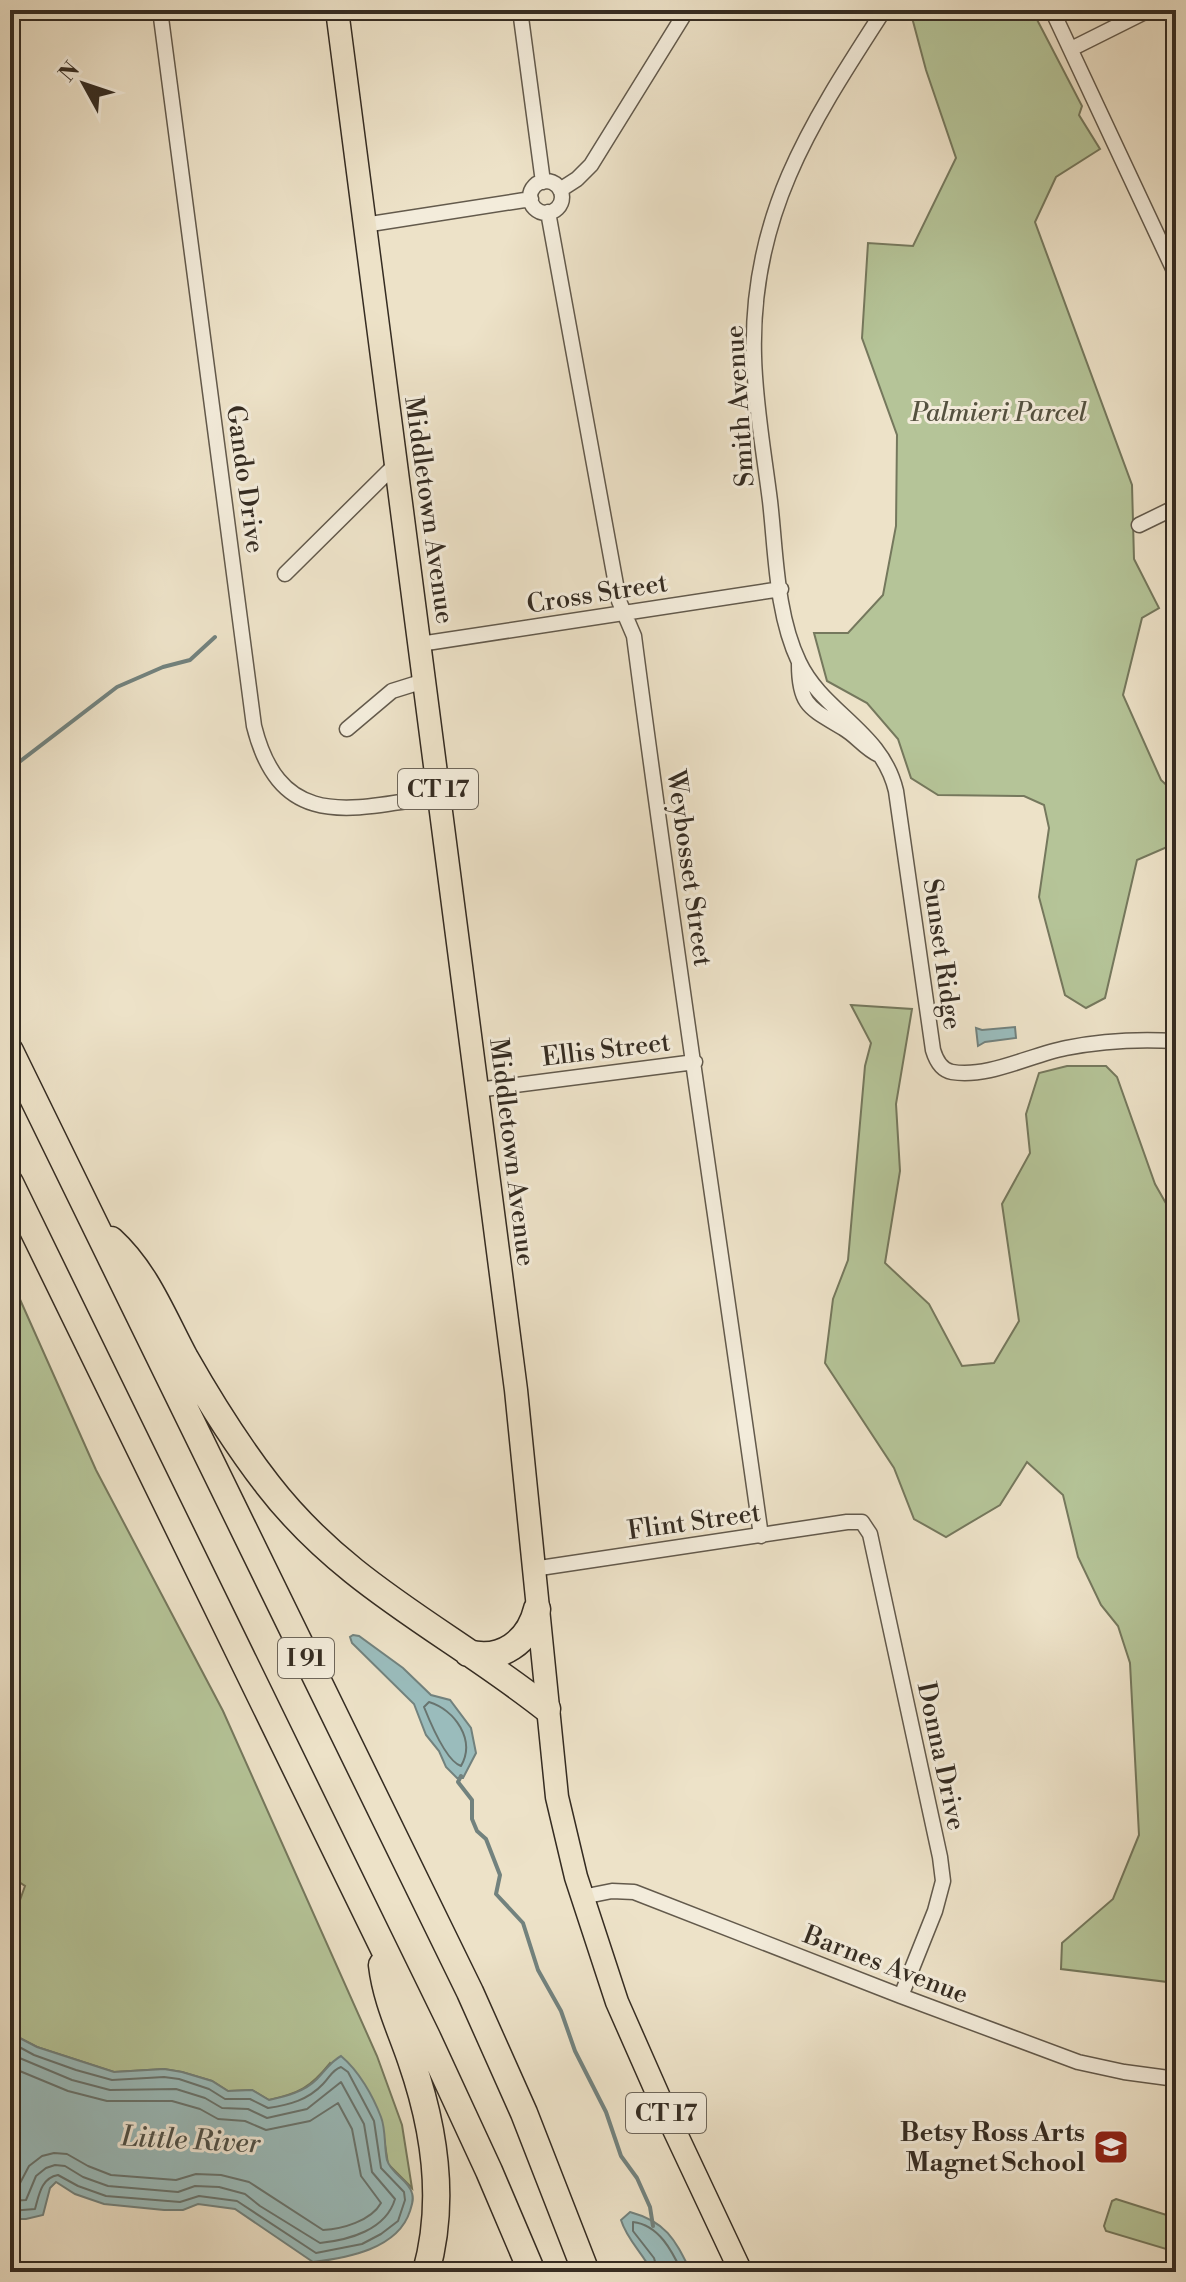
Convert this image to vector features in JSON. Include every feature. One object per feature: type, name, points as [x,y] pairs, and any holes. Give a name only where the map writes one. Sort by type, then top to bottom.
[{"type":"highway","name":"I 91","points":[[10,1051],[470,1992],[530,2128],[586,2272]]},
{"type":"highway","name":"I 91","points":[[10,1183],[380,1942],[489,2171],[532,2272]]},
{"type":"highway","points":[[96,1227],[137,1268],[192,1371],[226,1426],[290,1511],[318,1541],[360,1578],[547,1709]]},
{"type":"highway","points":[[465,1651],[489,1656],[510,1649],[527,1632],[537,1609]]},
{"type":"highway","points":[[380,1942],[387,1997],[420,2087],[433,2151],[436,2215],[426,2272]]},
{"type":"main road","name":"Middletown Avenue","points":[[337,10],[523,1453],[557,1797],[582,1897],[605,1969],[634,2041],[741,2272]]},
{"type":"street","name":"Gando Drive","points":[[160,10],[258,743],[265,760],[289,791],[316,805],[331,809],[354,808],[439,796]]},
{"type":"street","points":[[520,10],[543,182]]},
{"type":"street","points":[[560,190],[591,165],[687,10]]},
{"type":"street","name":"Smith Avenue","points":[[781,589],[754,356],[756,305],[764,255],[775,208],[798,151],[814,120],[884,10]]},
{"type":"street","points":[[1052,10],[1176,275]]},
{"type":"street","points":[[1071,49],[1149,10]]},
{"type":"street","points":[[551,182],[560,190],[560,204],[548,212],[535,208],[531,199],[535,186],[551,182]]},
{"type":"street","points":[[364,225],[531,199]]},
{"type":"street","name":"Weybosset Street","points":[[548,212],[623,614],[634,636],[761,1536]]},
{"type":"street","points":[[285,574],[396,464]]},
{"type":"street","points":[[1139,525],[1176,507]]},
{"type":"street","name":"Cross Street","points":[[420,644],[781,589]]},
{"type":"street","name":"Sunset Ridge","points":[[781,589],[790,637],[799,664],[800,691],[807,705],[846,730],[864,747],[880,755],[891,773],[933,1050],[942,1067],[951,1072],[973,1071],[1072,1047],[1176,1041]]},
{"type":"street","points":[[347,729],[392,691],[424,681]]},
{"type":"street","name":"Ellis Street","points":[[477,1090],[695,1062]]},
{"type":"street","name":"Flint Street","points":[[533,1569],[862,1522]]},
{"type":"street","name":"Donna Drive","points":[[862,1522],[870,1534],[943,1881],[935,1911],[901,1996]]},
{"type":"street","name":"Barnes Avenue","points":[[582,1897],[612,1891],[634,1892],[1078,2062],[1176,2079]]},
{"type":"green space","name":"Palmieri Parcel","points":[[910,10],[1032,10],[1082,106],[1079,115],[1100,149],[1056,177],[1035,222],[1132,485],[1134,559],[1159,608],[1142,618],[1123,695],[1161,780],[1176,794],[1176,859],[1167,847],[1137,860],[1105,998],[1086,1008],[1065,995],[1039,897],[1049,828],[1044,805],[1024,796],[938,795],[911,778],[898,739],[867,703],[827,681],[814,633],[848,633],[883,595],[896,526],[897,435],[862,338],[868,243],[913,246],[956,158],[926,70]]},
{"type":"green space","points":[[851,1005],[912,1009],[896,1104],[900,1171],[885,1263],[929,1304],[962,1366],[994,1363],[1019,1321],[1002,1204],[1030,1153],[1026,1114],[1039,1073],[1067,1066],[1106,1066],[1117,1077],[1155,1184],[1176,1221],[1176,1983],[1061,1969],[1062,1943],[1113,1899],[1139,1835],[1130,1663],[1118,1626],[1101,1605],[1078,1557],[1063,1495],[1027,1462],[1000,1505],[946,1537],[914,1519],[894,1468],[825,1363],[833,1299],[848,1260],[865,1066],[871,1043]]},
{"type":"green space","points":[[10,1277],[96,1470],[223,1711],[377,2056],[402,2125],[412,2188],[388,2164],[381,2119],[330,2063],[303,2088],[269,2100],[252,2090],[228,2091],[212,2081],[182,2072],[164,2069],[114,2072],[37,2047],[10,2033],[10,1928],[25,1886],[10,1876]]},
{"type":"green space","points":[[1116,2199],[1176,2218],[1176,2252],[1106,2231],[1104,2226],[1112,2201]]},
{"type":"water","points":[[1015,1027],[1016,1038],[985,1042],[978,1046],[976,1028]]},
{"type":"water","points":[[359,1636],[403,1668],[431,1695],[450,1700],[471,1728],[476,1753],[463,1778],[457,1778],[446,1767],[439,1751],[426,1735],[414,1704],[352,1643],[350,1637]]},
{"type":"water","name":"Little River","points":[[10,2033],[37,2047],[114,2072],[164,2069],[182,2072],[212,2081],[228,2091],[252,2090],[269,2100],[307,2087],[341,2056],[370,2092],[384,2127],[387,2160],[412,2193],[413,2200],[404,2224],[383,2243],[370,2249],[313,2262],[235,2209],[198,2204],[183,2210],[164,2210],[104,2204],[75,2194],[56,2182],[50,2188],[43,2215],[10,2219]]},
{"type":"water","points":[[630,2212],[661,2227],[680,2251],[691,2272],[652,2272],[621,2220]]},
{"type":"waterway","points":[[10,769],[117,687],[163,667],[190,660],[215,637]]},
{"type":"waterway","points":[[461,1776],[458,1782],[472,1800],[472,1819],[477,1831],[486,1839],[500,1875],[496,1894],[523,1923],[538,1970],[561,2011],[575,2051],[606,2112],[621,2156],[637,2178],[650,2207],[653,2226]]},
{"type":"place","name":"Betsy Ross Arts Magnet School","points":[[1111,2147]]}]
